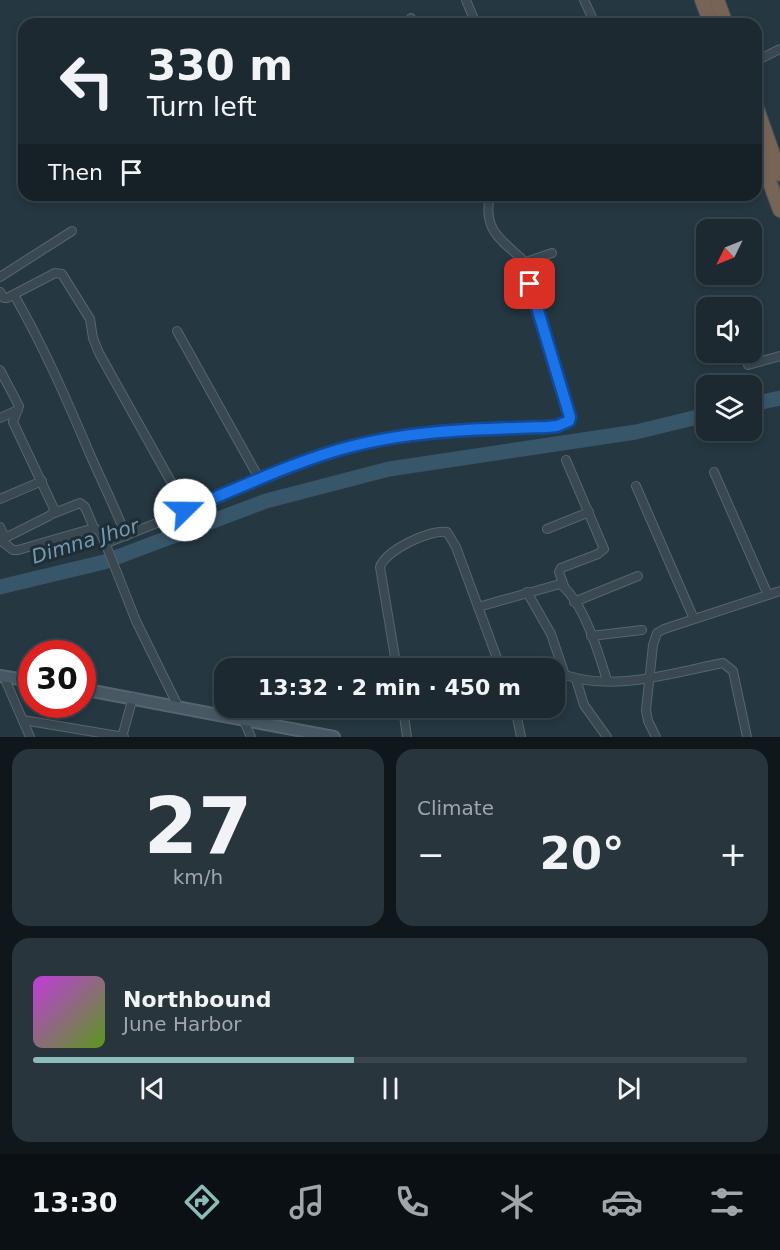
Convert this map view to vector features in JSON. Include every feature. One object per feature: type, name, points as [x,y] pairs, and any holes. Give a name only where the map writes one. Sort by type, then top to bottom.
[{"type":"highway","points":[[702,0],[709,18]]},
{"type":"highway","points":[[717,0],[724,18]]},
{"type":"highway","points":[[762,123],[780,174]]},
{"type":"highway","points":[[762,161],[780,210]]},
{"type":"street","points":[[466,0],[474,18]]},
{"type":"street","points":[[584,0],[592,18]]},
{"type":"street","points":[[762,58],[780,49]]},
{"type":"street","points":[[106,545],[185,510],[339,450],[399,437],[457,431],[547,427],[569,421],[570,417],[523,263],[521,258],[501,241],[491,228],[486,211],[488,201]]},
{"type":"street","points":[[0,277],[72,231]]},
{"type":"street","points":[[523,263],[552,253]]},
{"type":"street","points":[[0,292],[5,299],[55,273],[62,274],[90,319],[93,338],[99,353],[185,510]]},
{"type":"street","points":[[14,295],[54,370],[126,536]]},
{"type":"street","points":[[177,331],[260,480]]},
{"type":"street","points":[[748,364],[780,356]]},
{"type":"street","points":[[0,370],[19,406],[13,422],[54,507],[55,511],[52,514]]},
{"type":"street","points":[[0,418],[18,410]]},
{"type":"street","points":[[566,460],[604,549],[598,554],[561,568],[560,577],[591,636],[607,680]]},
{"type":"street","points":[[714,472],[768,595]]},
{"type":"street","points":[[0,499],[42,481]]},
{"type":"street","points":[[636,486],[694,619]]},
{"type":"street","points":[[2,539],[80,503],[85,507],[94,528],[100,532],[136,621],[178,706]]},
{"type":"street","points":[[548,529],[589,512]]},
{"type":"street","points":[[0,527],[2,539],[10,548],[18,550],[94,528]]},
{"type":"street","points":[[394,658],[380,567],[388,555],[430,533],[447,532],[456,547],[497,658]]},
{"type":"street","points":[[574,602],[638,576]]},
{"type":"street","points":[[478,607],[554,584],[565,587]]},
{"type":"street","points":[[656,737],[648,721],[646,710],[653,645],[657,633],[780,591]]},
{"type":"street","points":[[527,592],[551,634],[559,658]]},
{"type":"street","points":[[591,636],[642,630]]},
{"type":"street","points":[[565,675],[576,679],[649,679],[723,663],[733,671],[747,737]]},
{"type":"street","points":[[2,676],[18,679]]},
{"type":"street","points":[[2,676],[30,737]]},
{"type":"street","points":[[576,679],[584,705],[607,737]]},
{"type":"street","points":[[96,691],[334,737]]},
{"type":"street","points":[[23,720],[123,737],[133,697]]},
{"type":"street","points":[[404,718],[407,737]]},
{"type":"street","points":[[517,718],[521,737]]},
{"type":"street","points":[[244,721],[251,737]]},
{"type":"waterway","name":"Dimna Jhor","points":[[762,402],[780,398]]},
{"type":"waterway","name":"Dimna Jhor","points":[[0,587],[104,562],[266,501],[389,469],[636,432],[696,417]]},
{"type":"route","points":[[185,510],[339,450],[409,435],[547,427],[569,421],[570,417],[530,284]]}]
